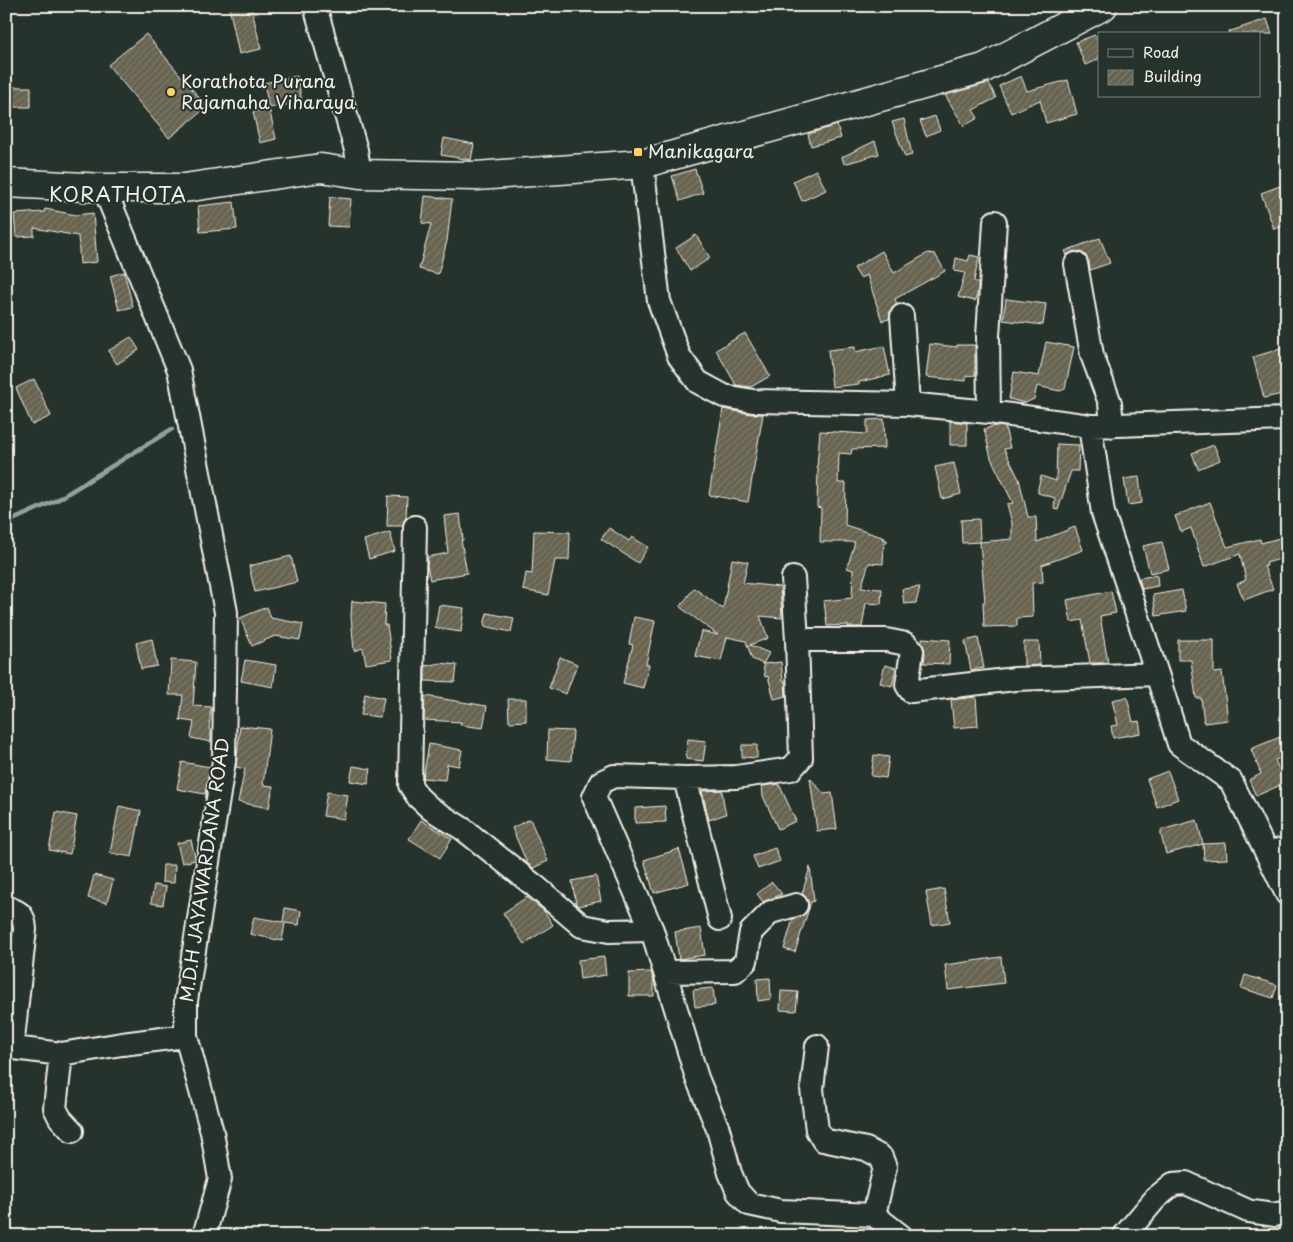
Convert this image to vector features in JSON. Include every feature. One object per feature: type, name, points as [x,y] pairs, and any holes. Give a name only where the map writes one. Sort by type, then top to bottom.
[{"type":"main road","points":[[6,183],[104,188],[184,188],[321,168],[360,174],[476,176],[642,164],[984,68],[1102,6]]},
{"type":"street","points":[[316,6],[356,150],[360,174]]},
{"type":"street","points":[[642,164],[659,301],[679,356],[698,382],[724,396],[754,401],[908,404],[1101,426],[1287,419]]},
{"type":"street","name":"M.D.H JAYAWARDANA ROAD","points":[[104,188],[178,370],[226,612],[224,761],[186,1001],[186,1036],[212,1132],[220,1179],[204,1236]]},
{"type":"street","points":[[989,412],[988,336],[996,222]]},
{"type":"street","points":[[1076,264],[1092,356],[1110,402],[1101,426],[1103,513],[1158,674],[1179,744],[1231,781],[1276,851],[1287,894]]},
{"type":"street","points":[[902,316],[908,404]]},
{"type":"street","points":[[414,527],[410,785],[431,809],[463,829],[536,886],[582,926],[610,931],[652,930]]},
{"type":"street","points":[[792,578],[797,640],[801,758],[791,769],[736,777],[614,776],[601,782],[594,797],[652,930],[697,1078],[718,1128],[730,1173],[738,1192],[749,1204],[781,1211],[874,1214],[901,1236]]},
{"type":"street","points":[[797,640],[886,640],[906,644],[912,651],[907,685],[911,692],[1015,679],[1158,674]]},
{"type":"street","points":[[685,778],[720,919]]},
{"type":"street","points":[[665,972],[735,971],[746,961],[751,932],[771,912],[796,905]]},
{"type":"street","points":[[6,907],[16,910],[21,914],[24,918],[25,929],[9,1047],[61,1054],[186,1036]]},
{"type":"street","points":[[817,1046],[812,1089],[817,1130],[823,1140],[866,1149],[881,1157],[885,1167],[874,1214]]},
{"type":"street","points":[[61,1054],[55,1108],[60,1118],[72,1131]]},
{"type":"street","points":[[1124,1236],[1156,1198],[1173,1184],[1186,1182],[1248,1211],[1274,1215],[1287,1212]]},
{"type":"building","points":[[229,6],[251,6],[261,49],[239,54]]},
{"type":"building","points":[[1267,19],[1272,34],[1260,34],[1260,32],[1228,32]]},
{"type":"building","points":[[146,34],[207,107],[169,138],[108,65]]},
{"type":"building","points":[[1095,35],[1098,42],[1098,59],[1085,65],[1076,42]]},
{"type":"building","points":[[297,76],[302,102],[269,108],[264,83]]},
{"type":"building","points":[[1021,76],[1027,91],[1068,80],[1077,114],[1046,123],[1040,100],[1011,113],[999,86]]},
{"type":"building","points":[[989,83],[996,98],[973,110],[978,118],[964,126],[945,95]]},
{"type":"building","points":[[6,87],[31,87],[31,107],[6,107]]},
{"type":"building","points":[[269,108],[276,139],[260,143],[253,112]]},
{"type":"building","points":[[935,116],[940,130],[926,136],[920,121]]},
{"type":"building","points":[[904,119],[912,155],[905,157],[892,122]]},
{"type":"building","points":[[837,125],[841,138],[811,146],[808,134]]},
{"type":"building","points":[[444,138],[474,144],[471,160],[441,155]]},
{"type":"building","points":[[875,141],[879,154],[844,164],[842,157]]},
{"type":"building","points":[[695,169],[703,193],[680,201],[672,176]]},
{"type":"building","points":[[816,170],[826,190],[802,201],[793,181]]},
{"type":"building","points":[[1280,186],[1287,206],[1287,225],[1274,229],[1261,193]]},
{"type":"building","points":[[425,196],[452,199],[447,241],[438,274],[419,269],[431,224],[422,223]]},
{"type":"building","points":[[330,197],[351,199],[349,227],[328,226]]},
{"type":"building","points":[[234,202],[237,229],[200,232],[198,206]]},
{"type":"building","points":[[45,209],[76,215],[93,213],[97,262],[80,264],[78,236],[34,228],[34,236],[16,237],[14,214],[44,212]]},
{"type":"building","points":[[696,235],[710,258],[690,271],[676,248]]},
{"type":"building","points":[[1100,238],[1110,263],[1090,270],[1086,256],[1081,252],[1073,251],[1067,255],[1065,251]]},
{"type":"building","points":[[882,251],[894,273],[928,253],[935,254],[945,271],[895,299],[897,304],[890,310],[889,319],[882,321],[867,275],[860,278],[854,268]]},
{"type":"building","points":[[970,255],[979,257],[974,281],[978,283],[975,301],[958,297],[965,273],[954,271],[956,258],[968,261]]},
{"type":"building","points":[[124,272],[133,307],[119,310],[110,276]]},
{"type":"building","points":[[1006,299],[1046,304],[1043,325],[1003,320]]},
{"type":"building","points":[[745,333],[770,376],[751,387],[736,385],[716,350]]},
{"type":"building","points":[[131,337],[139,350],[117,364],[108,351]]},
{"type":"building","points":[[1046,342],[1074,347],[1065,389],[1060,391],[1037,386],[1034,399],[1025,403],[1009,399],[1014,372],[1039,376]]},
{"type":"building","points":[[930,344],[957,347],[957,345],[975,345],[975,375],[966,376],[966,381],[926,377]]},
{"type":"building","points":[[884,346],[890,375],[859,382],[859,384],[832,387],[828,350],[855,347],[855,352]]},
{"type":"building","points":[[1287,347],[1287,393],[1264,398],[1253,357]]},
{"type":"building","points":[[34,379],[51,416],[32,425],[16,388]]},
{"type":"building","points":[[723,409],[763,414],[748,502],[709,495]]},
{"type":"building","points":[[884,419],[885,448],[852,449],[851,454],[839,453],[838,483],[846,483],[845,525],[887,540],[887,543],[884,543],[883,564],[869,563],[861,588],[882,589],[881,604],[866,603],[862,627],[848,627],[848,625],[827,626],[824,601],[852,598],[853,570],[847,568],[855,542],[820,542],[821,508],[817,507],[817,467],[820,431],[867,434],[867,420]]},
{"type":"building","points":[[950,421],[967,423],[967,445],[950,445]]},
{"type":"building","points":[[996,426],[1005,427],[1010,448],[1004,449],[1019,479],[1028,517],[1036,517],[1037,542],[1075,527],[1083,550],[1042,565],[1043,582],[1032,583],[1033,617],[1017,618],[1017,626],[984,627],[983,602],[985,602],[980,542],[1012,539],[1012,523],[1007,504],[1013,503],[991,458],[984,429]]},
{"type":"building","points":[[1057,444],[1079,445],[1078,471],[1071,471],[1058,510],[1054,509],[1055,498],[1038,493],[1041,476],[1056,481]]},
{"type":"building","points":[[1214,445],[1220,460],[1198,469],[1192,453]]},
{"type":"building","points":[[954,463],[961,494],[942,499],[935,467]]},
{"type":"building","points":[[1139,477],[1142,503],[1128,505],[1124,479]]},
{"type":"building","points":[[388,496],[407,497],[406,518],[402,526],[387,526]]},
{"type":"building","points":[[1210,502],[1227,547],[1260,539],[1261,543],[1287,536],[1287,557],[1266,563],[1267,566],[1264,566],[1273,589],[1244,600],[1237,584],[1246,580],[1240,554],[1204,567],[1191,528],[1181,532],[1175,516]]},
{"type":"building","points":[[460,514],[463,540],[461,540],[467,573],[430,580],[427,566],[428,557],[448,553],[444,516]]},
{"type":"building","points":[[979,519],[980,542],[962,543],[961,520]]},
{"type":"building","points":[[609,528],[629,541],[632,537],[648,547],[638,563],[601,539]]},
{"type":"building","points":[[534,531],[570,532],[569,560],[555,560],[548,595],[523,590],[526,573],[532,574]]},
{"type":"building","points":[[390,532],[395,551],[369,559],[364,540]]},
{"type":"building","points":[[1162,542],[1169,569],[1150,573],[1143,546]]},
{"type":"building","points":[[291,556],[297,582],[255,592],[249,566]]},
{"type":"building","points":[[732,559],[748,562],[743,583],[780,587],[782,618],[760,616],[768,638],[750,645],[769,653],[763,664],[752,659],[746,641],[727,637],[721,661],[695,656],[701,631],[718,635],[680,607],[694,588],[723,609]]},
{"type":"building","points":[[1157,575],[1158,586],[1142,589],[1139,578]]},
{"type":"building","points":[[920,587],[916,603],[904,604],[902,589]]},
{"type":"building","points":[[1182,590],[1186,611],[1156,616],[1153,595]]},
{"type":"building","points":[[1111,591],[1116,613],[1100,616],[1108,663],[1090,663],[1082,620],[1071,622],[1067,600]]},
{"type":"building","points":[[352,601],[385,604],[384,625],[387,625],[392,660],[366,664],[363,648],[354,651],[351,616]]},
{"type":"building","points":[[439,605],[464,608],[461,632],[435,628]]},
{"type":"building","points":[[267,607],[271,618],[303,624],[300,640],[275,636],[252,646],[240,618]]},
{"type":"building","points":[[487,613],[514,618],[511,632],[484,626]]},
{"type":"building","points":[[634,617],[655,621],[646,664],[649,665],[643,688],[623,683],[633,645],[629,644]]},
{"type":"building","points":[[922,638],[950,640],[949,664],[924,663],[925,653]]},
{"type":"building","points":[[978,638],[984,668],[971,670],[965,641]]},
{"type":"building","points":[[152,639],[157,666],[141,669],[136,643]]},
{"type":"building","points":[[1178,640],[1214,640],[1214,673],[1222,672],[1228,720],[1204,723],[1201,698],[1196,698],[1191,660],[1178,660]]},
{"type":"building","points":[[1024,642],[1039,642],[1040,665],[1024,666]]},
{"type":"building","points":[[560,657],[577,664],[566,694],[549,688]]},
{"type":"building","points":[[171,660],[196,662],[193,706],[211,707],[209,729],[211,730],[211,742],[191,738],[194,722],[180,720],[183,695],[169,695]]},
{"type":"building","points":[[245,660],[276,665],[273,687],[241,681]]},
{"type":"building","points":[[781,662],[786,696],[774,699],[768,676],[765,677],[763,664]]},
{"type":"building","points":[[440,663],[457,665],[455,682],[425,681],[425,666]]},
{"type":"building","points":[[885,665],[896,668],[892,686],[880,683]]},
{"type":"building","points":[[365,694],[384,698],[380,717],[361,715]]},
{"type":"building","points":[[425,696],[487,706],[483,728],[460,725],[461,722],[424,720]]},
{"type":"building","points":[[976,697],[978,726],[954,728],[951,700]]},
{"type":"building","points":[[1127,697],[1133,722],[1139,721],[1141,733],[1113,738],[1111,726],[1118,725],[1112,700]]},
{"type":"building","points":[[508,699],[526,699],[526,721],[509,722]]},
{"type":"building","points":[[240,726],[270,729],[263,785],[273,786],[269,808],[238,802],[245,769],[236,767]]},
{"type":"building","points":[[548,730],[573,731],[571,761],[547,759]]},
{"type":"building","points":[[1280,737],[1287,756],[1275,760],[1285,783],[1256,796],[1249,780],[1261,774],[1251,749]]},
{"type":"building","points":[[688,739],[706,741],[703,761],[686,759]]},
{"type":"building","points":[[429,744],[462,750],[459,766],[447,764],[445,780],[423,778]]},
{"type":"building","points":[[742,745],[757,745],[757,758],[742,757]]},
{"type":"building","points":[[874,755],[889,757],[886,778],[871,776]]},
{"type":"building","points":[[182,762],[210,767],[205,794],[177,789]]},
{"type":"building","points":[[353,766],[371,769],[368,784],[350,781]]},
{"type":"building","points":[[1168,771],[1178,799],[1157,807],[1147,779]]},
{"type":"building","points":[[810,778],[824,794],[832,793],[837,829],[817,831]]},
{"type":"building","points":[[779,784],[796,821],[778,829],[763,796],[762,786]]},
{"type":"building","points":[[722,790],[726,814],[709,820],[702,791]]},
{"type":"building","points":[[327,792],[348,795],[344,819],[323,816]]},
{"type":"building","points":[[119,806],[141,811],[132,857],[110,853]]},
{"type":"building","points":[[665,806],[666,822],[635,823],[635,808]]},
{"type":"building","points":[[56,812],[77,816],[70,854],[49,850]]},
{"type":"building","points":[[530,819],[548,861],[533,868],[527,863],[512,828]]},
{"type":"building","points":[[421,820],[452,839],[440,858],[409,839]]},
{"type":"building","points":[[1197,820],[1203,844],[1166,854],[1161,830]]},
{"type":"building","points":[[191,840],[195,860],[182,863],[177,843]]},
{"type":"building","points":[[1226,843],[1227,859],[1204,860],[1203,844]]},
{"type":"building","points":[[775,848],[780,861],[758,869],[753,856]]},
{"type":"building","points":[[679,849],[689,883],[654,893],[644,860]]},
{"type":"building","points":[[163,865],[175,865],[174,883],[162,882]]},
{"type":"building","points":[[810,867],[814,901],[811,902],[809,908],[808,901],[802,894]]},
{"type":"building","points":[[94,875],[113,880],[107,903],[88,898]]},
{"type":"building","points":[[596,876],[601,901],[579,906],[576,904],[572,881]]},
{"type":"building","points":[[772,882],[782,894],[763,902],[757,894]]},
{"type":"building","points":[[154,885],[166,887],[163,905],[151,903]]},
{"type":"building","points":[[944,889],[950,922],[932,925],[926,892]]},
{"type":"building","points":[[527,897],[544,911],[553,925],[524,944],[503,913]]},
{"type":"building","points":[[285,908],[301,911],[299,925],[285,923],[282,941],[250,934],[254,917],[283,922]]},
{"type":"building","points":[[809,910],[795,952],[784,949],[793,919],[805,914]]},
{"type":"building","points":[[701,928],[705,955],[679,959],[675,932]]},
{"type":"building","points":[[604,957],[606,975],[580,979],[578,960]]},
{"type":"building","points":[[1001,957],[1004,983],[948,990],[945,965]]},
{"type":"building","points":[[651,972],[654,982],[654,996],[629,996],[629,973]]},
{"type":"building","points":[[1245,975],[1277,985],[1273,998],[1241,988]]},
{"type":"building","points":[[770,978],[771,999],[758,1001],[757,979]]},
{"type":"building","points":[[713,988],[715,1005],[695,1007],[693,990]]},
{"type":"building","points":[[781,991],[798,992],[796,1011],[780,1010]]},
{"type":"waterway","points":[[6,523],[57,500],[172,429]]},
{"type":"place","name":"Korathota Purana Rajamaha Viharaya","points":[[171,92]]},
{"type":"place","name":"Manikagara","points":[[638,152]]},
{"type":"district","name":"KORATHOTA","points":[[118,195]]}]
